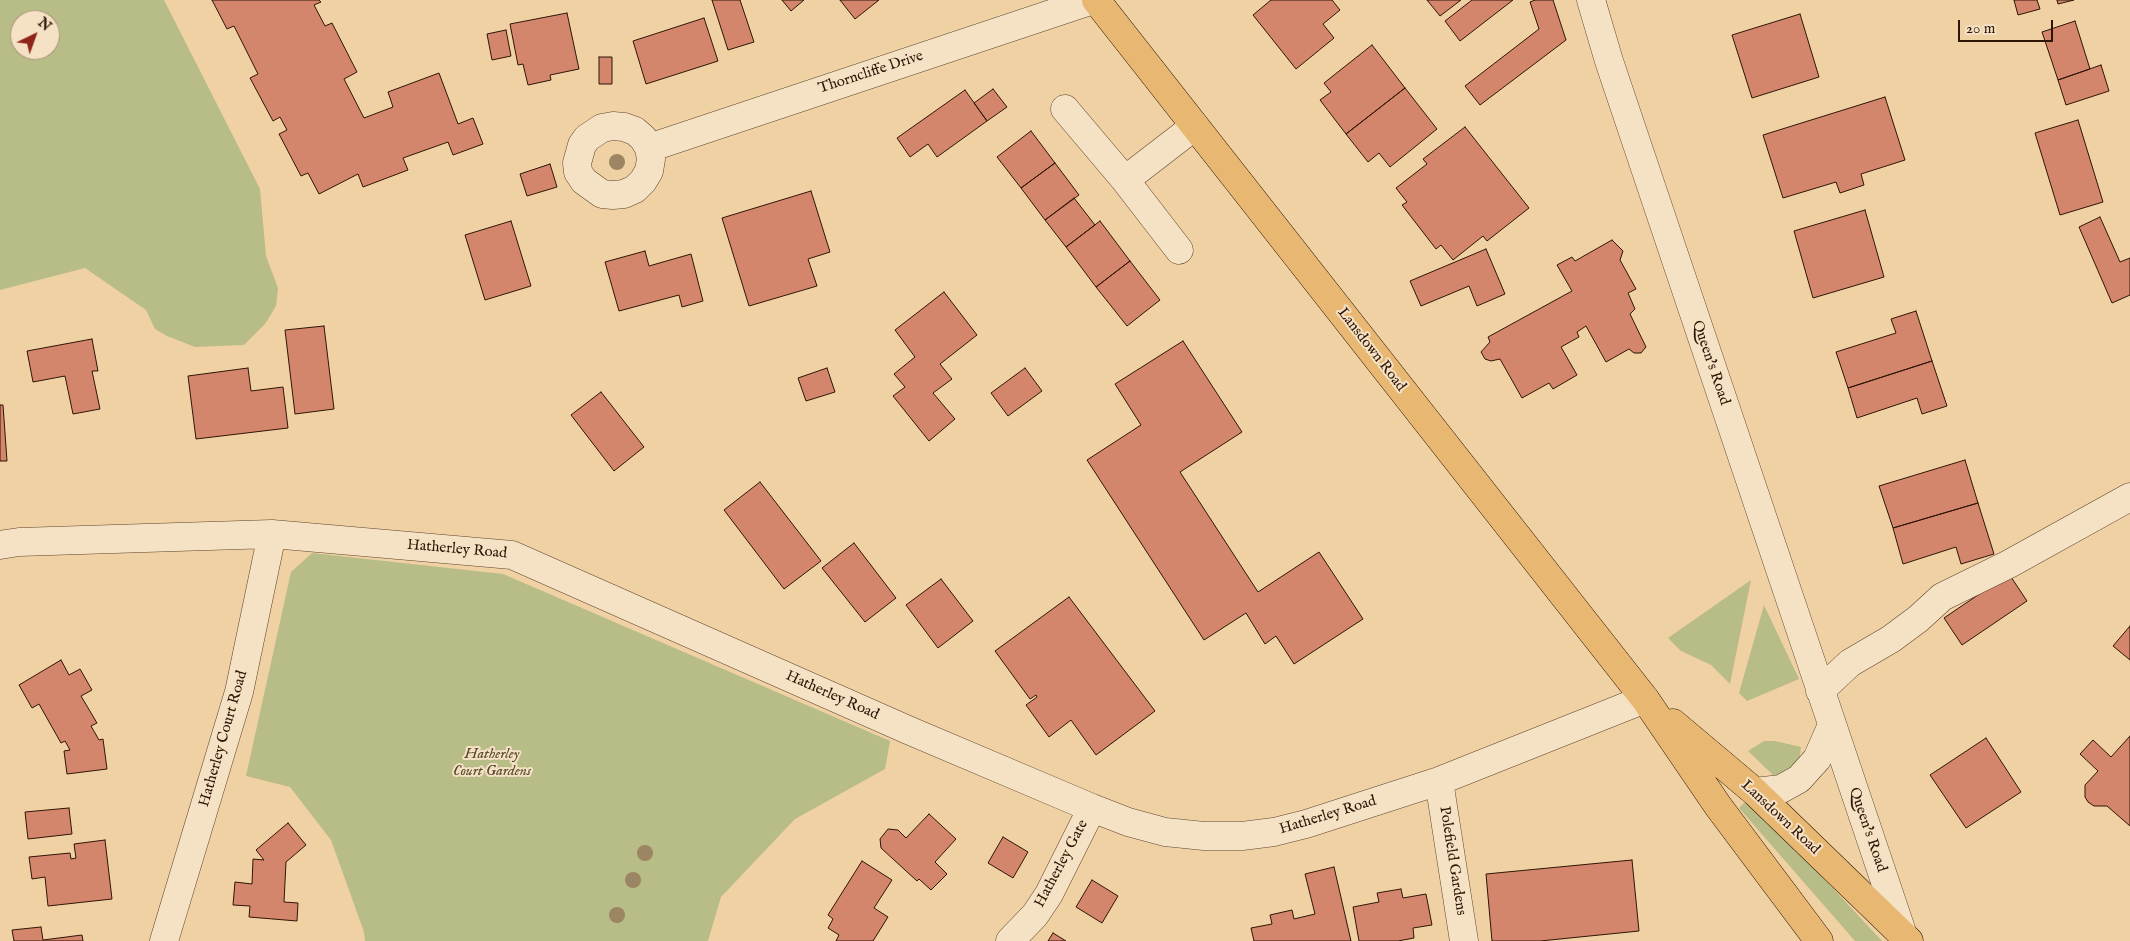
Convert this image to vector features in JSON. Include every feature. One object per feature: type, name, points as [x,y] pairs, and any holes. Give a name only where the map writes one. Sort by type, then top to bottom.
[{"type":"highway","name":"Lansdown Road","points":[[1094,0],[1646,700],[1718,806],[1818,941]]},
{"type":"highway","name":"Lansdown Road","points":[[1646,700],[1755,792],[1906,938]]},
{"type":"street","name":"Thorncliffe Drive","points":[[649,148],[1094,0]]},
{"type":"street","name":"Queen's Road","points":[[1591,0],[1609,62],[1820,691],[1906,938]]},
{"type":"street","points":[[1065,109],[1125,180],[1179,250]]},
{"type":"street","points":[[1125,180],[1195,126]]},
{"type":"street","points":[[1820,691],[1850,664],[1891,639],[1918,619],[1942,597],[2009,564],[2130,497]]},
{"type":"street","name":"Hatherley Road","points":[[0,545],[19,542],[272,534],[512,555],[908,730],[1092,808],[1128,822],[1165,832],[1204,836],[1242,836],[1274,832],[1306,824],[1439,781],[1646,700]]},
{"type":"street","name":"Hatherley Court Road","points":[[164,941],[239,692],[272,534]]},
{"type":"street","points":[[1755,792],[1781,789],[1800,779],[1817,759],[1832,724]]},
{"type":"street","name":"Polefield Gardens","points":[[1439,781],[1464,941]]},
{"type":"street","name":"Hatherley Gate","points":[[1010,941],[1035,915],[1049,894],[1092,808]]},
{"type":"green space","points":[[0,0],[164,0],[260,189],[266,256],[278,288],[276,306],[265,324],[244,345],[195,347],[155,329],[146,310],[85,268],[0,290]]},
{"type":"green space","name":"Hatherley Court Gardens","points":[[312,553],[503,574],[890,741],[885,769],[795,819],[721,897],[708,941],[365,941],[364,932],[331,840],[290,787],[246,776],[291,572]]},
{"type":"green space","points":[[1751,580],[1730,684],[1711,665],[1681,651],[1668,638]]},
{"type":"green space","points":[[1764,605],[1799,679],[1747,701],[1739,693]]},
{"type":"green space","points":[[1764,741],[1775,741],[1801,747],[1799,763],[1791,772],[1774,776],[1748,751]]},
{"type":"green space","points":[[1749,798],[1882,941],[1855,941],[1739,808]]},
{"type":"building","points":[[212,0],[319,0],[321,2],[314,5],[325,26],[332,23],[357,72],[344,79],[364,118],[393,107],[388,92],[439,73],[458,124],[473,118],[483,144],[453,155],[448,142],[403,158],[408,170],[363,187],[358,174],[319,194],[308,173],[301,176],[279,134],[287,130],[280,117],[273,121],[250,78],[258,74],[234,26],[227,29]]},
{"type":"building","points":[[712,0],[740,0],[754,42],[728,50]]},
{"type":"building","points":[[782,0],[804,0],[791,11]]},
{"type":"building","points":[[840,0],[879,0],[855,19]]},
{"type":"building","points":[[1271,0],[1332,0],[1340,10],[1323,24],[1334,38],[1296,69],[1253,15]]},
{"type":"building","points":[[1427,0],[1461,0],[1440,16]]},
{"type":"building","points":[[1472,0],[1513,0],[1460,41],[1445,21]]},
{"type":"building","points":[[1535,0],[1553,0],[1566,40],[1480,105],[1465,86],[1539,29],[1530,2]]},
{"type":"building","points":[[2014,0],[2037,0],[2040,9],[2018,15]]},
{"type":"building","points":[[2057,0],[2074,0],[2058,4]]},
{"type":"building","points":[[567,13],[579,69],[550,75],[551,80],[528,85],[523,64],[518,65],[510,24]]},
{"type":"building","points":[[1800,14],[1819,77],[1752,98],[1732,35]]},
{"type":"building","points":[[704,18],[718,61],[646,84],[633,41]]},
{"type":"building","points":[[2075,21],[2090,69],[2058,80],[2042,32]]},
{"type":"building","points":[[506,30],[511,56],[492,60],[487,34]]},
{"type":"building","points":[[1372,45],[1405,88],[1346,134],[1320,100],[1331,92],[1324,83]]},
{"type":"building","points":[[599,57],[612,57],[612,84],[599,84]]},
{"type":"building","points":[[2101,65],[2109,91],[2066,105],[2058,80]]},
{"type":"building","points":[[1405,88],[1437,129],[1390,167],[1379,153],[1368,162],[1346,134]]},
{"type":"building","points":[[993,89],[1007,107],[987,121],[974,103]]},
{"type":"building","points":[[965,90],[987,121],[937,157],[928,144],[910,157],[897,138]]},
{"type":"building","points":[[1885,97],[1905,160],[1861,174],[1864,185],[1840,193],[1836,182],[1783,198],[1763,135]]},
{"type":"building","points":[[2078,120],[2103,202],[2060,215],[2035,133]]},
{"type":"building","points":[[1465,127],[1529,208],[1487,241],[1483,236],[1453,260],[1441,245],[1436,249],[1402,205],[1407,202],[1396,188],[1427,164],[1423,159]]},
{"type":"building","points":[[1031,131],[1055,163],[1021,188],[997,157]]},
{"type":"building","points":[[1055,163],[1079,195],[1045,220],[1021,188]]},
{"type":"building","points":[[550,164],[557,187],[527,196],[520,174]]},
{"type":"building","points":[[811,191],[830,252],[808,259],[817,286],[749,306],[722,218]]},
{"type":"building","points":[[1074,198],[1095,225],[1066,247],[1045,220]]},
{"type":"building","points":[[1865,210],[1884,277],[1813,298],[1794,231]]},
{"type":"building","points":[[2100,217],[2120,262],[2130,258],[2130,295],[2112,303],[2079,227]]},
{"type":"building","points":[[511,221],[531,286],[485,300],[465,235]]},
{"type":"building","points":[[1100,221],[1130,261],[1096,287],[1066,247]]},
{"type":"building","points":[[1612,240],[1623,251],[1620,260],[1636,289],[1628,293],[1635,309],[1630,314],[1646,347],[1641,353],[1634,353],[1629,349],[1606,362],[1586,326],[1577,332],[1579,337],[1561,347],[1577,375],[1553,389],[1549,383],[1522,398],[1500,359],[1491,361],[1485,359],[1481,352],[1490,342],[1488,337],[1572,291],[1557,265],[1572,257],[1575,261]]},
{"type":"building","points":[[1486,249],[1505,294],[1477,306],[1469,286],[1421,306],[1410,281]]},
{"type":"building","points":[[645,251],[649,266],[691,254],[703,301],[682,307],[679,295],[619,311],[605,262]]},
{"type":"building","points":[[1130,261],[1160,300],[1127,326],[1096,287]]},
{"type":"building","points":[[944,292],[977,335],[940,364],[952,379],[933,393],[955,419],[929,441],[893,396],[905,387],[894,374],[915,357],[895,330]]},
{"type":"building","points":[[1916,311],[1932,361],[1848,388],[1836,352],[1896,333],[1891,319]]},
{"type":"building","points":[[324,326],[334,409],[295,414],[285,330]]},
{"type":"building","points":[[92,339],[98,371],[92,371],[100,409],[73,414],[65,376],[33,382],[27,351]]},
{"type":"building","points":[[1183,341],[1242,432],[1180,472],[1258,592],[1319,552],[1363,619],[1294,664],[1276,636],[1265,644],[1246,613],[1204,640],[1087,460],[1141,425],[1115,384]]},
{"type":"building","points":[[1932,361],[1947,406],[1922,414],[1917,398],[1857,418],[1848,388]]},
{"type":"building","points":[[248,368],[251,391],[283,387],[288,428],[196,439],[188,376]]},
{"type":"building","points":[[827,368],[835,392],[806,401],[798,378]]},
{"type":"building","points":[[1025,368],[1042,391],[1008,416],[991,393]]},
{"type":"building","points":[[601,392],[644,447],[614,471],[571,415]]},
{"type":"building","points":[[0,405],[3,405],[7,461],[0,461]]},
{"type":"building","points":[[1965,460],[1978,503],[1893,528],[1879,486]]},
{"type":"building","points":[[760,482],[821,561],[784,589],[724,510]]},
{"type":"building","points":[[1978,503],[1994,554],[1961,564],[1956,547],[1903,564],[1893,528]]},
{"type":"building","points":[[854,543],[896,598],[865,622],[822,568]]},
{"type":"building","points":[[2009,574],[2027,601],[1962,645],[1944,618]]},
{"type":"building","points":[[941,579],[973,621],[938,648],[906,605]]},
{"type":"building","points":[[1069,597],[1155,711],[1096,755],[1071,720],[1049,737],[1026,705],[1037,697],[1036,695],[1030,699],[995,651]]},
{"type":"building","points":[[2130,626],[2130,660],[2113,646]]},
{"type":"building","points":[[61,660],[69,675],[80,669],[92,690],[81,696],[97,723],[91,726],[99,740],[103,739],[107,769],[67,774],[64,751],[70,750],[65,741],[61,743],[39,704],[32,708],[19,685]]},
{"type":"building","points":[[2130,736],[2130,826],[2107,806],[2094,806],[2088,802],[2085,797],[2085,785],[2098,771],[2080,754],[2093,740],[2111,757]]},
{"type":"building","points":[[1986,738],[2021,792],[1966,828],[1930,775]]},
{"type":"building","points":[[69,808],[72,834],[28,839],[25,812]]},
{"type":"building","points":[[929,814],[956,839],[935,862],[947,874],[931,890],[919,879],[917,881],[881,848],[880,839],[888,829],[898,830],[906,838]]},
{"type":"building","points":[[288,823],[306,845],[286,862],[284,902],[298,903],[297,921],[249,917],[250,906],[233,905],[235,882],[252,884],[253,859],[264,860],[256,850]]},
{"type":"building","points":[[1003,837],[1028,852],[1013,878],[988,863]]},
{"type":"building","points":[[105,840],[112,899],[48,906],[45,877],[32,879],[29,857],[70,853],[71,859],[76,858],[74,844]]},
{"type":"building","points":[[1632,860],[1639,931],[1540,941],[1492,941],[1486,874]]},
{"type":"building","points":[[862,861],[892,880],[874,908],[888,917],[873,941],[836,941],[839,935],[828,928],[833,919],[828,915]]},
{"type":"building","points":[[1334,867],[1351,941],[1254,941],[1251,928],[1272,924],[1270,915],[1292,910],[1294,919],[1315,914],[1305,874]]},
{"type":"building","points":[[1092,880],[1118,896],[1102,923],[1076,907]]},
{"type":"building","points":[[1401,889],[1403,898],[1426,894],[1432,925],[1413,928],[1414,938],[1398,941],[1359,941],[1353,907],[1379,902],[1377,893]]},
{"type":"building","points":[[41,927],[43,940],[82,935],[83,941],[14,941],[12,930]]},
{"type":"building","points":[[1053,933],[1066,941],[1048,941]]}]
